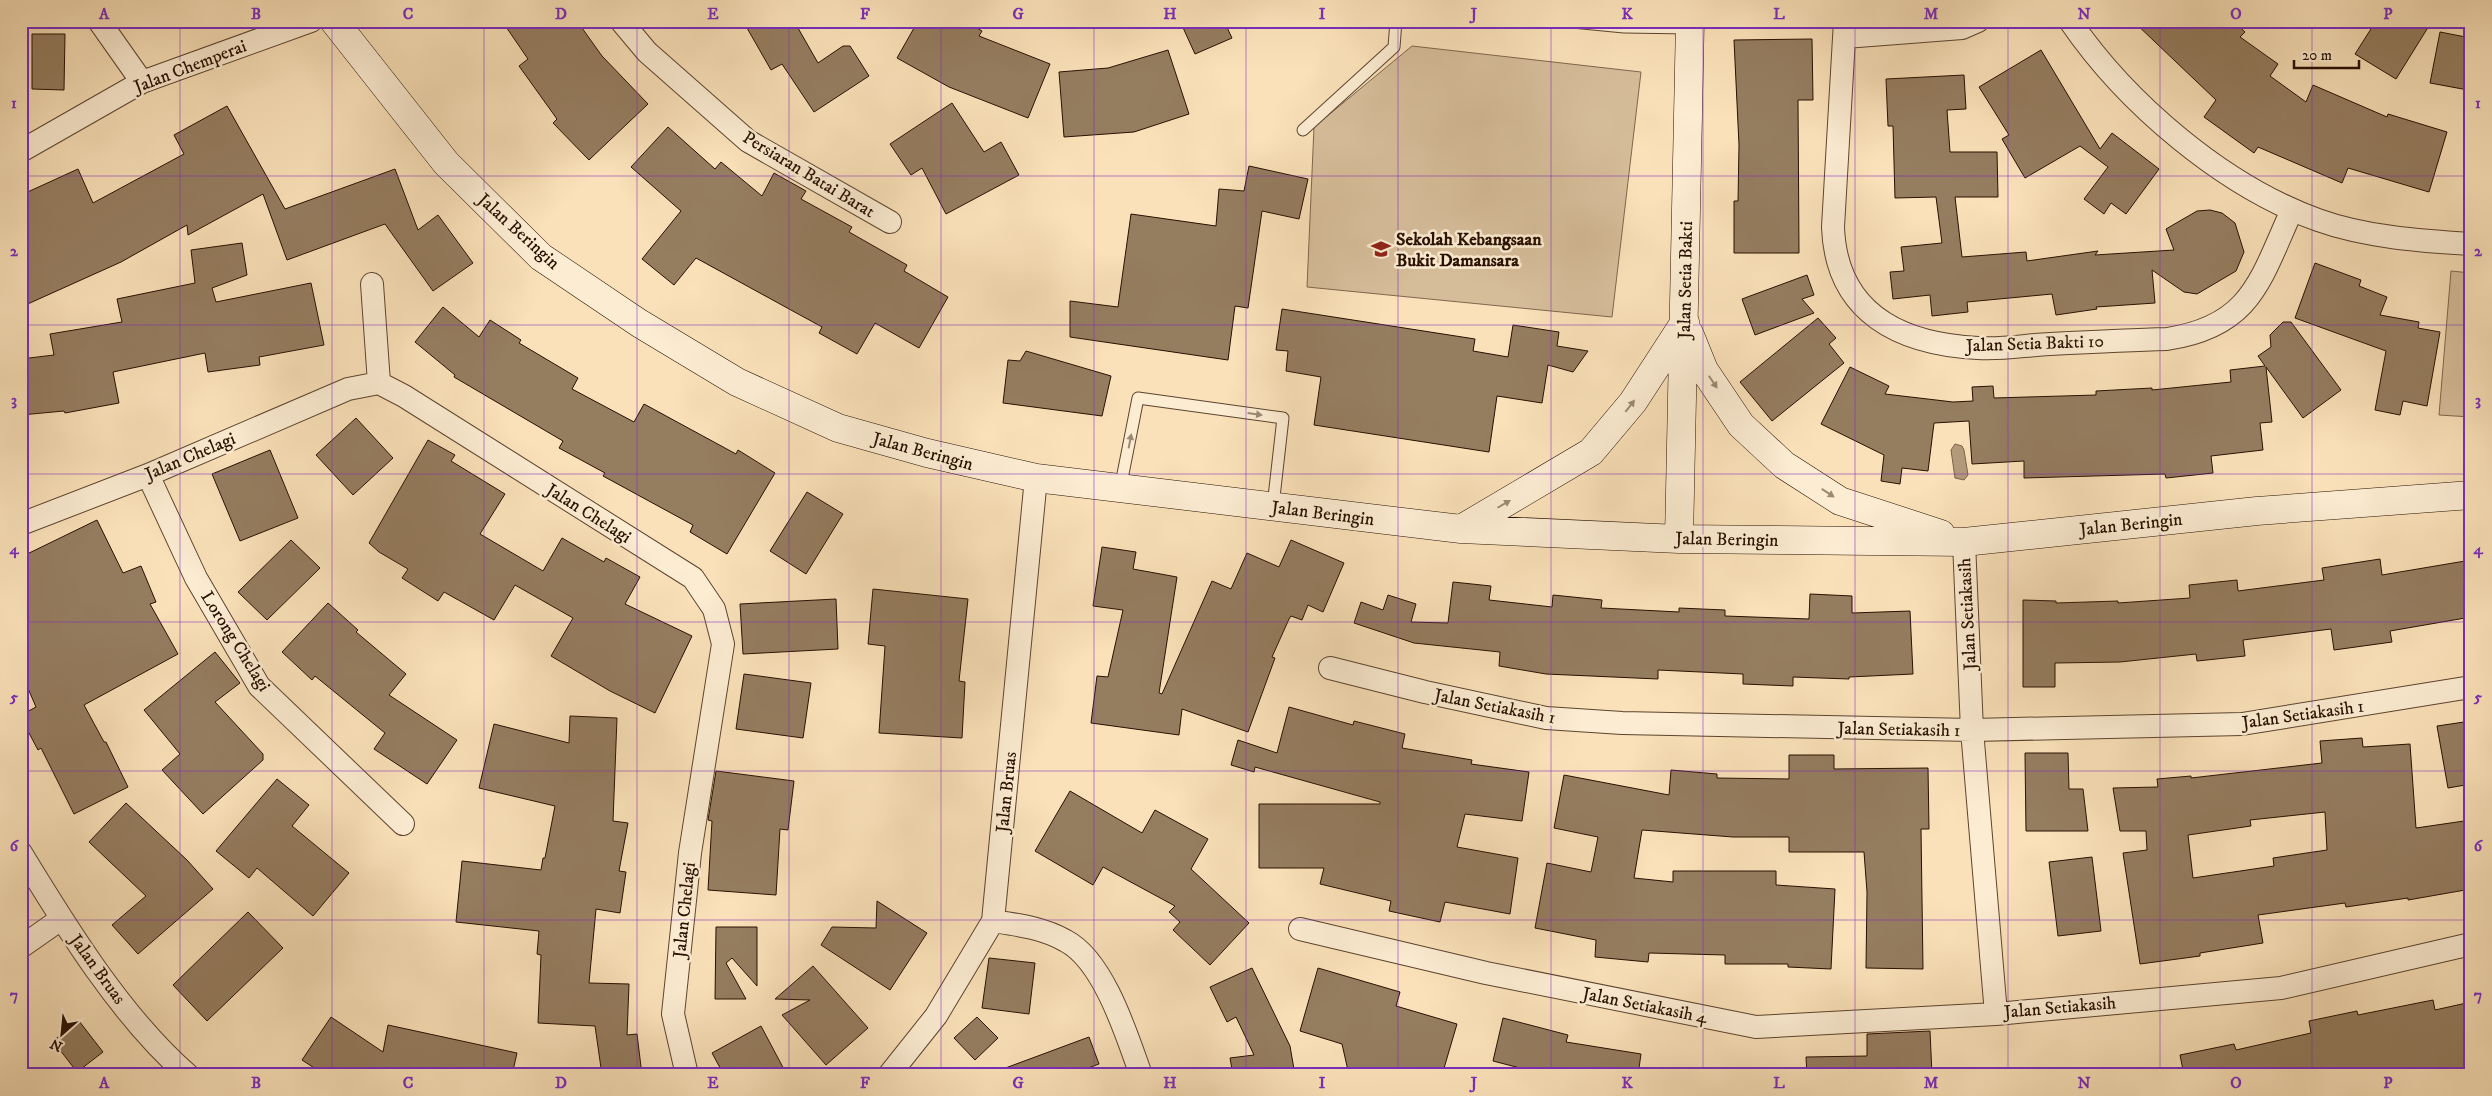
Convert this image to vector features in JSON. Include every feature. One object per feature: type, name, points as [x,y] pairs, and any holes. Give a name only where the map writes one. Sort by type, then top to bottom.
[{"type":"street","points":[[99,21],[142,82]]},
{"type":"street","name":"Jalan Chemperai","points":[[21,151],[142,82],[311,21]]},
{"type":"street","name":"Jalan Beringin","points":[[334,21],[446,162],[535,250],[639,323],[737,382],[838,428],[927,453],[1036,478],[1462,528],[1679,539],[1964,542],[2257,511],[2471,495]]},
{"type":"street","name":"Persiaran Batai Barat","points":[[621,21],[647,52],[748,141],[890,222]]},
{"type":"street","points":[[1845,29],[1962,28],[1978,21]]},
{"type":"street","points":[[2070,21],[2122,85],[2162,123],[2206,158],[2241,182],[2292,210],[2320,221],[2372,233],[2471,244]]},
{"type":"street","name":"Jalan Setia Bakti","points":[[1679,539],[1690,25]]},
{"type":"street","name":"Jalan Setia Bakti 10","points":[[1845,29],[1833,227],[1834,249],[1843,277],[1861,304],[1881,322],[1907,334],[1938,343],[1979,348],[2167,339],[2194,335],[2216,326],[2240,308],[2256,287],[2292,210]]},
{"type":"street","points":[[372,284],[379,383]]},
{"type":"street","points":[[1462,528],[1591,452],[1633,402],[1685,322]]},
{"type":"street","points":[[1685,322],[1704,370],[1741,425],[1784,465],[1840,501],[1964,542]]},
{"type":"street","name":"Jalan Chelagi","points":[[21,524],[148,475],[348,389],[379,383],[404,396],[693,578],[714,609],[723,644],[690,853],[672,1014],[687,1075]]},
{"type":"street","name":"Lorong Chelagi","points":[[148,475],[196,578],[259,686],[403,824]]},
{"type":"street","name":"Jalan Bruas","points":[[888,1075],[936,1016],[993,921],[1036,478]]},
{"type":"street","name":"Jalan Setiakasih","points":[[1964,542],[1972,730],[1996,1014],[2281,988],[2471,944]]},
{"type":"street","name":"Jalan Setiakasih 1","points":[[1330,668],[1424,692],[1546,718],[1622,723],[1972,730],[2242,724],[2471,687]]},
{"type":"street","name":"Jalan Bruas","points":[[21,853],[61,919],[132,1016],[188,1075]]},
{"type":"street","points":[[21,947],[61,919]]},
{"type":"street","points":[[993,921],[1039,929],[1068,942],[1094,967],[1120,1016],[1140,1075]]},
{"type":"street","name":"Jalan Setiakasih 4","points":[[1300,928],[1486,973],[1756,1028],[1996,1014]]},
{"type":"lane","points":[[1302,130],[1394,48],[1396,21]]},
{"type":"lane","points":[[1562,21],[1690,25]]},
{"type":"lane","points":[[1120,489],[1138,398],[1283,418],[1273,507]]},
{"type":"shaded area","points":[[1412,46],[1641,72],[1612,317],[1307,287],[1314,127]]},
{"type":"shaded area","points":[[2451,271],[2471,273],[2471,417],[2439,415]]},
{"type":"shaded area","points":[[1955,444],[1962,446],[1964,450],[1968,475],[1964,480],[1955,478],[1951,450]]},
{"type":"building","points":[[502,21],[577,21],[602,56],[648,104],[589,160],[553,123],[557,119],[519,66],[528,59]]},
{"type":"building","points":[[743,21],[794,21],[818,63],[843,46],[850,46],[869,76],[814,112],[782,64],[771,70]]},
{"type":"building","points":[[918,21],[965,21],[982,31],[979,36],[1050,64],[1028,118],[949,87],[897,58]]},
{"type":"building","points":[[1180,21],[1224,21],[1232,38],[1195,54]]},
{"type":"building","points":[[2133,21],[2233,21],[2245,32],[2240,37],[2278,64],[2270,76],[2306,102],[2313,85],[2387,117],[2388,114],[2447,132],[2429,192],[2348,168],[2342,183],[2258,147],[2254,153],[2204,117],[2216,100]]},
{"type":"building","points":[[2376,21],[2432,21],[2396,79],[2355,54]]},
{"type":"building","points":[[2440,32],[2471,38],[2471,74],[2468,90],[2430,83]]},
{"type":"building","points":[[32,34],[65,34],[64,90],[32,89]]},
{"type":"building","points":[[1812,39],[1813,100],[1798,100],[1799,253],[1734,253],[1734,201],[1738,201],[1739,145],[1734,40]]},
{"type":"building","points":[[1168,50],[1189,114],[1134,132],[1064,137],[1059,72],[1108,68]]},
{"type":"building","points":[[2041,50],[2100,149],[2112,133],[2159,169],[2126,214],[2111,203],[2104,214],[2084,199],[2108,167],[2080,146],[2025,178],[2002,139],[2009,135],[1979,87]]},
{"type":"building","points":[[1964,75],[1966,109],[1947,110],[1950,152],[1997,152],[1998,197],[1955,197],[1962,257],[2026,252],[2027,261],[2098,251],[2095,255],[2174,250],[2166,229],[2197,211],[2210,210],[2222,213],[2235,223],[2244,252],[2236,271],[2197,294],[2184,292],[2152,270],[2155,303],[2096,307],[2097,309],[2056,315],[2052,294],[1967,302],[1968,312],[1932,316],[1930,295],[1893,299],[1890,272],[1904,271],[1901,247],[1942,243],[1936,197],[1895,198],[1893,126],[1888,126],[1886,79]]},
{"type":"building","points":[[952,103],[984,152],[1001,142],[1019,175],[946,214],[922,168],[911,175],[890,144]]},
{"type":"building","points":[[227,106],[285,209],[395,169],[418,230],[438,215],[473,263],[433,291],[385,224],[287,260],[263,194],[188,235],[187,225],[121,262],[21,307],[21,195],[78,169],[93,203],[184,154],[174,135]]},
{"type":"building","points":[[668,127],[715,169],[721,162],[762,196],[774,173],[806,191],[801,199],[852,227],[849,232],[907,265],[904,271],[948,297],[919,348],[875,323],[857,354],[819,333],[822,327],[696,258],[674,285],[642,259],[681,211],[631,167]]},
{"type":"building","points":[[1249,166],[1308,179],[1299,219],[1262,211],[1248,308],[1235,306],[1228,360],[1070,337],[1070,301],[1118,307],[1131,214],[1216,226],[1219,189],[1244,191]]},
{"type":"building","points":[[242,243],[247,275],[212,288],[216,302],[311,283],[324,345],[259,357],[260,365],[208,372],[205,353],[113,372],[119,403],[65,413],[64,411],[21,415],[21,359],[54,355],[50,334],[122,322],[117,299],[195,283],[191,250]]},
{"type":"building","points":[[2315,263],[2361,280],[2359,286],[2387,297],[2380,315],[2419,322],[2418,328],[2440,332],[2427,406],[2403,401],[2400,415],[2375,410],[2386,351],[2295,318]]},
{"type":"building","points":[[1807,275],[1814,295],[1802,299],[1814,313],[1755,335],[1742,299]]},
{"type":"building","points":[[443,307],[479,337],[490,320],[521,340],[519,343],[578,378],[572,389],[634,422],[644,404],[736,454],[738,450],[775,473],[727,554],[690,532],[693,525],[603,476],[605,473],[559,448],[563,441],[454,377],[455,375],[415,342]]},
{"type":"building","points":[[1282,309],[1475,339],[1473,351],[1508,357],[1513,325],[1559,332],[1557,346],[1588,351],[1573,372],[1548,365],[1542,403],[1497,396],[1489,452],[1314,425],[1321,377],[1286,371],[1288,351],[1276,350]]},
{"type":"building","points":[[1818,318],[1836,338],[1829,344],[1844,363],[1772,421],[1740,382]]},
{"type":"building","points":[[2283,322],[2291,322],[2341,390],[2303,418],[2266,367],[2272,422],[2260,423],[2263,450],[2211,456],[2213,473],[2166,478],[2165,474],[2024,478],[2024,461],[1972,464],[1969,421],[1934,423],[1928,471],[1902,468],[1900,484],[1881,481],[1884,455],[1821,424],[1850,367],[1889,386],[1885,394],[1953,402],[1973,401],[1972,387],[1993,386],[1994,398],[2096,395],[2096,391],[2152,388],[2152,390],[2231,382],[2230,370],[2265,366],[2258,356],[2271,347],[2270,335]]},
{"type":"building","points":[[1026,351],[1111,376],[1102,416],[1003,403],[1008,360],[1020,361]]},
{"type":"building","points":[[356,418],[393,458],[353,495],[316,455]]},
{"type":"building","points":[[428,440],[455,455],[451,461],[505,494],[480,534],[543,571],[562,538],[604,562],[606,558],[640,577],[625,604],[692,636],[655,713],[610,691],[551,656],[573,618],[515,585],[494,620],[444,592],[438,601],[402,578],[408,569],[379,552],[369,543]]},
{"type":"building","points":[[270,450],[298,518],[240,541],[212,474]]},
{"type":"building","points":[[807,492],[843,514],[806,574],[770,551]]},
{"type":"building","points":[[97,520],[123,573],[141,566],[156,602],[150,604],[178,654],[84,705],[104,742],[106,742],[128,787],[74,814],[41,748],[38,750],[21,718],[21,715],[36,707],[21,672],[21,557]]},
{"type":"building","points":[[291,540],[320,568],[267,620],[238,592]]},
{"type":"building","points":[[1291,540],[1344,563],[1323,612],[1308,605],[1302,620],[1291,616],[1289,619],[1272,657],[1275,658],[1248,732],[1182,709],[1179,735],[1091,723],[1097,676],[1108,677],[1123,610],[1093,606],[1102,547],[1136,552],[1133,569],[1177,577],[1159,693],[1162,694],[1212,581],[1231,589],[1247,553],[1279,567]]},
{"type":"building","points":[[2380,559],[2382,575],[2471,560],[2471,617],[2390,631],[2392,642],[2334,650],[2331,629],[2243,640],[2245,656],[2197,661],[2196,654],[2120,662],[2055,663],[2055,687],[2023,687],[2023,600],[2056,601],[2056,603],[2118,601],[2118,603],[2190,598],[2189,585],[2237,580],[2238,591],[2324,580],[2322,568]]},
{"type":"building","points":[[1453,582],[1491,586],[1489,600],[1552,607],[1553,595],[1602,600],[1601,608],[1679,612],[1679,608],[1725,610],[1725,616],[1809,619],[1810,594],[1852,596],[1852,613],[1910,611],[1913,674],[1849,677],[1849,679],[1793,677],[1793,686],[1743,684],[1743,674],[1658,670],[1658,679],[1546,674],[1499,666],[1500,652],[1414,643],[1354,623],[1361,602],[1383,610],[1388,595],[1416,604],[1411,622],[1448,623]]},
{"type":"building","points":[[873,589],[968,599],[959,681],[965,682],[962,738],[879,733],[885,646],[868,644]]},
{"type":"building","points":[[836,599],[838,649],[743,654],[740,604]]},
{"type":"building","points":[[328,603],[358,630],[356,632],[406,674],[389,695],[457,740],[427,784],[374,749],[385,733],[315,676],[312,680],[282,652]]},
{"type":"building","points":[[215,652],[240,683],[215,702],[263,754],[263,760],[203,814],[162,770],[180,754],[144,710]]},
{"type":"building","points":[[744,674],[811,683],[803,738],[736,729]]},
{"type":"building","points":[[1289,707],[1353,725],[1354,721],[1405,734],[1402,748],[1472,760],[1471,764],[1529,772],[1522,821],[1465,814],[1457,847],[1518,858],[1510,914],[1445,902],[1440,922],[1389,911],[1391,901],[1320,884],[1324,868],[1259,868],[1259,804],[1380,804],[1380,802],[1255,767],[1254,772],[1231,765],[1238,740],[1277,753]]},
{"type":"building","points":[[570,716],[617,718],[613,821],[628,823],[619,871],[626,872],[620,913],[596,909],[589,983],[629,984],[627,1035],[637,1034],[642,1075],[602,1075],[595,1026],[538,1023],[541,955],[537,954],[539,931],[456,922],[462,861],[541,870],[555,806],[479,788],[494,724],[569,743]]},
{"type":"building","points":[[2471,721],[2471,784],[2448,788],[2437,726]]},
{"type":"building","points":[[2362,738],[2363,747],[2410,744],[2416,828],[2471,820],[2471,889],[2408,900],[2408,898],[2346,907],[2345,903],[2258,915],[2263,943],[2200,953],[2200,956],[2140,964],[2123,853],[2147,850],[2146,831],[2120,831],[2113,788],[2158,787],[2157,779],[2191,776],[2191,778],[2322,763],[2320,741]],"holes":[[[2325,812],[2327,850],[2273,858],[2274,866],[2193,878],[2188,835],[2251,826],[2250,820]]]},
{"type":"building","points":[[2025,753],[2068,753],[2069,789],[2083,789],[2088,831],[2026,831]]},
{"type":"building","points":[[1789,755],[1834,755],[1834,769],[1928,768],[1929,829],[1921,829],[1923,969],[1866,968],[1867,892],[1864,852],[1789,852],[1789,837],[1733,837],[1642,830],[1634,878],[1673,882],[1673,871],[1776,871],[1776,885],[1835,889],[1831,969],[1788,967],[1788,964],[1725,964],[1725,955],[1649,953],[1648,962],[1595,957],[1596,940],[1535,928],[1547,863],[1591,872],[1598,837],[1554,828],[1564,775],[1669,795],[1671,770],[1717,774],[1717,778],[1789,779]]},
{"type":"building","points":[[716,771],[794,781],[788,830],[780,829],[776,895],[708,890],[712,821],[708,820]]},
{"type":"building","points":[[277,779],[309,805],[292,826],[349,873],[313,916],[257,868],[249,878],[216,851]]},
{"type":"building","points":[[1070,791],[1142,833],[1155,810],[1208,839],[1191,869],[1249,923],[1210,965],[1173,930],[1180,922],[1169,912],[1175,906],[1103,867],[1093,885],[1035,851]]},
{"type":"building","points":[[126,803],[187,860],[213,889],[138,954],[112,925],[146,896],[89,842]]},
{"type":"building","points":[[2092,857],[2101,931],[2058,936],[2049,862]]},
{"type":"building","points":[[877,901],[927,933],[890,990],[821,945],[832,927],[876,928]]},
{"type":"building","points":[[248,912],[283,948],[207,1021],[173,985]]},
{"type":"building","points":[[716,927],[757,927],[757,986],[732,958],[726,963],[746,999],[715,999]]},
{"type":"building","points":[[989,958],[1035,963],[1029,1014],[982,1008]]},
{"type":"building","points":[[813,966],[868,1028],[826,1065],[782,1015],[810,1000],[775,999]]},
{"type":"building","points":[[1252,968],[1290,1046],[1295,1075],[1233,1075],[1230,1058],[1254,1055],[1236,1017],[1227,1022],[1210,987]]},
{"type":"building","points":[[1318,968],[1400,992],[1396,1006],[1457,1024],[1442,1075],[1349,1075],[1342,1044],[1300,1031]]},
{"type":"building","points":[[2433,1000],[2435,1010],[2471,1002],[2471,1075],[2184,1075],[2180,1055],[2234,1044],[2236,1050],[2311,1033],[2309,1021],[2357,1011],[2358,1015]]},
{"type":"building","points":[[331,1017],[383,1052],[388,1025],[517,1053],[512,1075],[325,1075],[302,1060]]},
{"type":"building","points":[[977,1017],[998,1038],[975,1060],[954,1038]]},
{"type":"building","points":[[1503,1018],[1568,1035],[1566,1042],[1641,1054],[1638,1075],[1547,1075],[1493,1061]]},
{"type":"building","points":[[79,1021],[103,1052],[77,1072],[53,1041]]},
{"type":"building","points":[[761,1026],[787,1075],[724,1075],[712,1053]]},
{"type":"building","points":[[1930,1031],[1932,1075],[1807,1075],[1806,1057],[1867,1056],[1867,1034]]},
{"type":"building","points":[[1089,1037],[1099,1064],[1069,1075],[993,1075],[992,1073]]},
{"type":"place","name":"Sekolah Kebangsaan Bukit Damansara","points":[[1381,249]]}]
